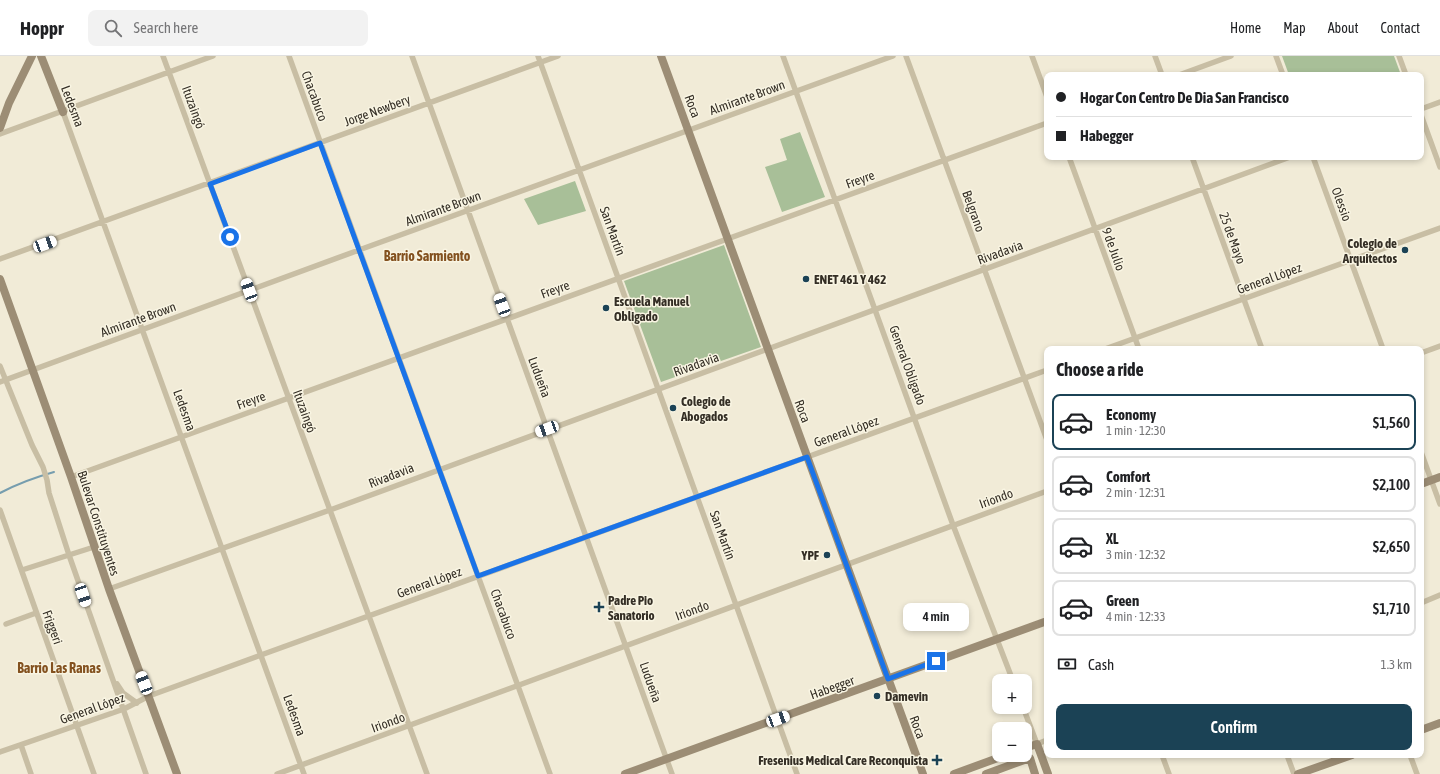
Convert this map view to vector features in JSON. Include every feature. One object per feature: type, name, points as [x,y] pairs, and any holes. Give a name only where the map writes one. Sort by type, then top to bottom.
[{"type":"street","points":[[0,128],[9,102],[32,56]]},
{"type":"street","name":"Ledesma","points":[[41,56],[104,222],[304,774]]},
{"type":"street","name":"Ituzaingó","points":[[163,56],[427,774]]},
{"type":"street","points":[[0,134],[213,56]]},
{"type":"street","name":"Chacabuco","points":[[289,56],[550,774]]},
{"type":"street","name":"Ludueña","points":[[412,56],[672,774]]},
{"type":"street","name":"San Martín","points":[[538,56],[798,774]]},
{"type":"street","name":"Jorge Newbery","points":[[0,259],[210,184],[558,56]]},
{"type":"street","name":"Roca","points":[[662,56],[923,774]]},
{"type":"street","name":"General Obligado","points":[[783,56],[953,525],[1010,674]]},
{"type":"street","name":"Almirante Brown","points":[[0,382],[893,56]]},
{"type":"street","name":"Belgrano","points":[[906,56],[1044,432]]},
{"type":"street","points":[[1032,56],[1044,89]]},
{"type":"street","points":[[1155,56],[1161,72]]},
{"type":"street","points":[[1188,72],[1231,56]]},
{"type":"street","points":[[1276,56],[1282,72]]},
{"type":"street","points":[[1399,56],[1405,72]]},
{"type":"street","points":[[1424,108],[1440,102]]},
{"type":"street","name":"Freyre","points":[[71,477],[1044,124]]},
{"type":"street","points":[[1424,124],[1440,167]]},
{"type":"street","name":"9 de Julio","points":[[1070,160],[1138,346]]},
{"type":"street","name":"25 de Mayo","points":[[1193,160],[1261,346]]},
{"type":"street","name":"Rivadavia","points":[[108,589],[330,510],[1282,160]]},
{"type":"street","name":"Olessio","points":[[1314,160],[1383,346]]},
{"type":"street","name":"General López","points":[[1113,346],[1440,228]]},
{"type":"street","name":"Bulevar Constituyentes","points":[[0,279],[34,369],[108,589],[177,774]]},
{"type":"street","points":[[1424,352],[1440,346]]},
{"type":"street","points":[[0,366],[32,445],[46,475],[49,493],[69,554],[146,774]]},
{"type":"street","name":"General López","points":[[0,752],[124,710],[149,696],[260,655],[1044,371]]},
{"type":"street","points":[[1424,460],[1440,504]]},
{"type":"street","points":[[1424,483],[1440,477]]},
{"type":"street","name":"Iriondo","points":[[278,774],[1044,492]]},
{"type":"street","name":"Friggeri","points":[[0,510],[94,774]]},
{"type":"street","points":[[22,570],[94,546]]},
{"type":"street","points":[[1424,601],[1440,595]]},
{"type":"street","points":[[6,624],[36,613]]},
{"type":"street","name":"Habegger","points":[[625,774],[1044,621]]},
{"type":"street","points":[[112,677],[123,693],[137,703]]},
{"type":"street","points":[[1026,714],[1048,774]]},
{"type":"street","points":[[1424,729],[1440,723]]},
{"type":"street","points":[[1032,746],[1044,741]]},
{"type":"street","points":[[21,745],[30,774]]},
{"type":"street","points":[[986,774],[1030,758],[1035,774]]},
{"type":"street","points":[[1163,758],[1169,774]]},
{"type":"street","points":[[1288,758],[1294,774]]},
{"type":"street","points":[[1298,774],[1343,758]]},
{"type":"street","points":[[1411,758],[1417,774]]},
{"type":"street","points":[[954,774],[992,760]]},
{"type":"green space","points":[[1282,56],[1394,56],[1400,72],[1288,72]]},
{"type":"green space","points":[[800,132],[825,197],[782,212],[765,167],[787,160],[780,139]]},
{"type":"green space","points":[[575,181],[586,211],[538,225],[524,199]]},
{"type":"green space","points":[[724,245],[761,347],[661,382],[624,281]]},
{"type":"waterway","points":[[0,493],[27,481],[54,472]]},
{"type":"place","name":"Colegio de Arquitectos","points":[[1405,250]]},
{"type":"place","name":"ENET 461 Y 462","points":[[806,279]]},
{"type":"place","name":"Escuela Manuel Obligado","points":[[606,308]]},
{"type":"place","name":"Colegio de Abogados","points":[[673,408]]},
{"type":"place","name":"YPF","points":[[827,555]]},
{"type":"place","name":"Padre Pio Sanatorio","points":[[599,607]]},
{"type":"place","name":"Damevin","points":[[877,696]]},
{"type":"place","name":"Fresenius Medical Care Reconquista","points":[[937,760]]},
{"type":"district","name":"Barrio Sarmiento","points":[[427,256]]},
{"type":"district","name":"Barrio Las Ranas","points":[[59,668]]},
{"type":"route","points":[[230,237],[210,184],[320,143],[478,576],[807,457],[888,679],[936,661]]}]
